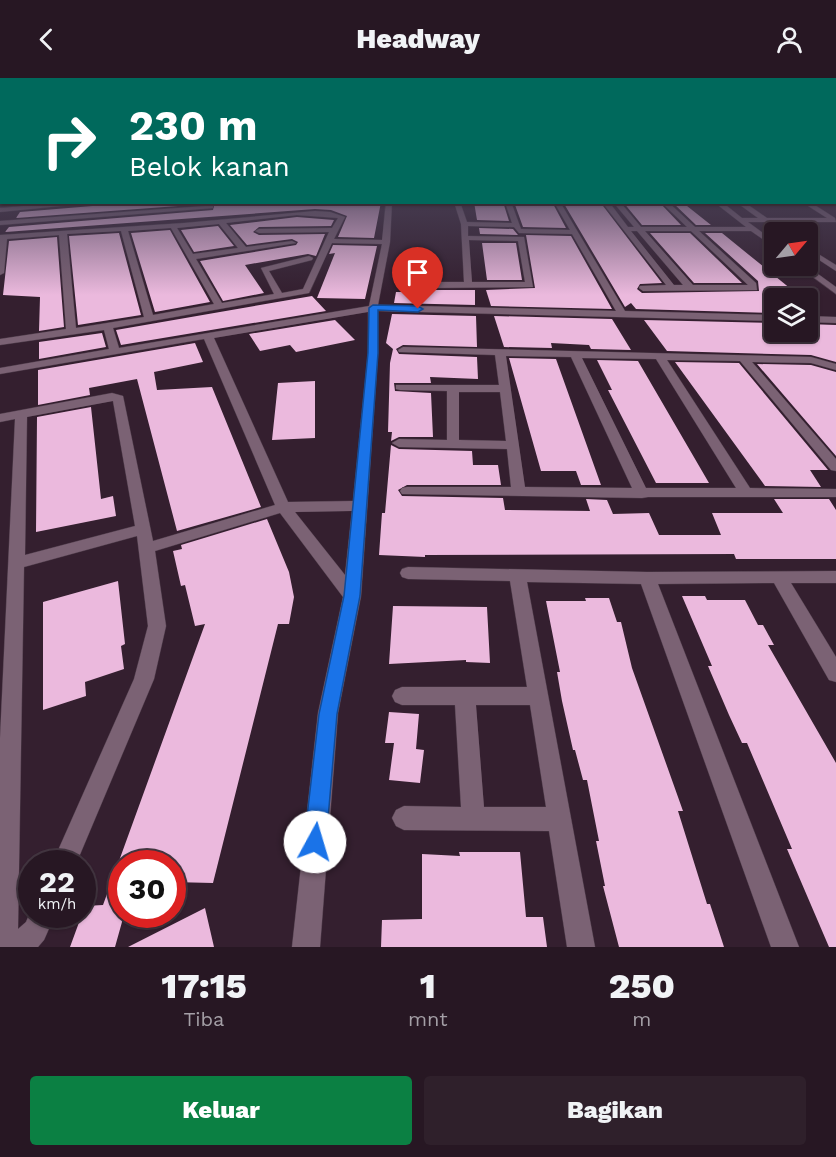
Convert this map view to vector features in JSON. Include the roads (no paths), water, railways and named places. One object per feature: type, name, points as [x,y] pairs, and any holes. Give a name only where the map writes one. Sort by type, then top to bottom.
[{"type":"street","points":[[0,223],[116,215]]},
{"type":"street","points":[[0,273],[2,237],[124,230],[274,215],[341,216],[342,218],[334,230],[308,290],[280,297],[0,342]]},
{"type":"street","points":[[306,947],[328,714],[352,596],[373,353],[373,308],[386,242],[388,215]]},
{"type":"street","points":[[461,215],[464,224],[468,285]]},
{"type":"street","points":[[431,285],[530,285],[519,232],[513,215]]},
{"type":"street","points":[[564,215],[622,314]]},
{"type":"street","points":[[614,215],[672,288]]},
{"type":"street","points":[[627,215],[692,289]]},
{"type":"street","points":[[643,288],[754,288],[677,215]]},
{"type":"street","points":[[734,215],[764,238]]},
{"type":"street","points":[[756,215],[767,222]]},
{"type":"street","points":[[741,220],[835,218]]},
{"type":"street","points":[[221,222],[243,249]]},
{"type":"street","points":[[464,224],[519,232]]},
{"type":"street","points":[[173,226],[220,307]]},
{"type":"street","points":[[624,229],[752,229]]},
{"type":"street","points":[[124,230],[149,318]]},
{"type":"street","points":[[280,230],[309,258]]},
{"type":"street","points":[[259,231],[334,230]]},
{"type":"street","points":[[465,238],[519,232],[574,232]]},
{"type":"street","points":[[63,234],[71,331]]},
{"type":"street","points":[[329,241],[386,242]]},
{"type":"street","points":[[191,257],[292,243]]},
{"type":"street","points":[[818,256],[836,268]]},
{"type":"street","points":[[280,297],[264,270],[309,258],[321,259]]},
{"type":"street","points":[[816,276],[836,291]]},
{"type":"street","points":[[0,371],[373,308],[764,318]]},
{"type":"street","points":[[818,319],[836,320]]},
{"type":"street","points":[[108,326],[116,351]]},
{"type":"street","points":[[208,336],[283,507],[352,596]]},
{"type":"street","points":[[403,350],[811,360],[836,367]]},
{"type":"street","points":[[500,351],[519,492]]},
{"type":"street","points":[[574,353],[642,494]]},
{"type":"street","points":[[659,356],[746,493]]},
{"type":"street","points":[[743,358],[836,467]]},
{"type":"street","points":[[400,387],[506,389]]},
{"type":"street","points":[[453,388],[453,444]]},
{"type":"street","points":[[0,418],[112,397],[118,399],[145,539],[157,626],[144,679],[70,850]]},
{"type":"street","points":[[4,947],[21,414]]},
{"type":"street","points":[[399,443],[514,446]]},
{"type":"street","points":[[407,491],[642,494],[836,493]]},
{"type":"street","points":[[17,563],[145,539],[283,507],[360,506]]},
{"type":"street","points":[[408,573],[647,578],[836,577]]},
{"type":"street","points":[[518,576],[581,947]]},
{"type":"street","points":[[779,577],[836,674]]},
{"type":"street","points":[[647,578],[785,947]]},
{"type":"street","points":[[402,696],[538,696]]},
{"type":"street","points":[[465,696],[473,819]]},
{"type":"street","points":[[404,818],[559,819]]},
{"type":"street","points":[[19,947],[36,928]]}]
